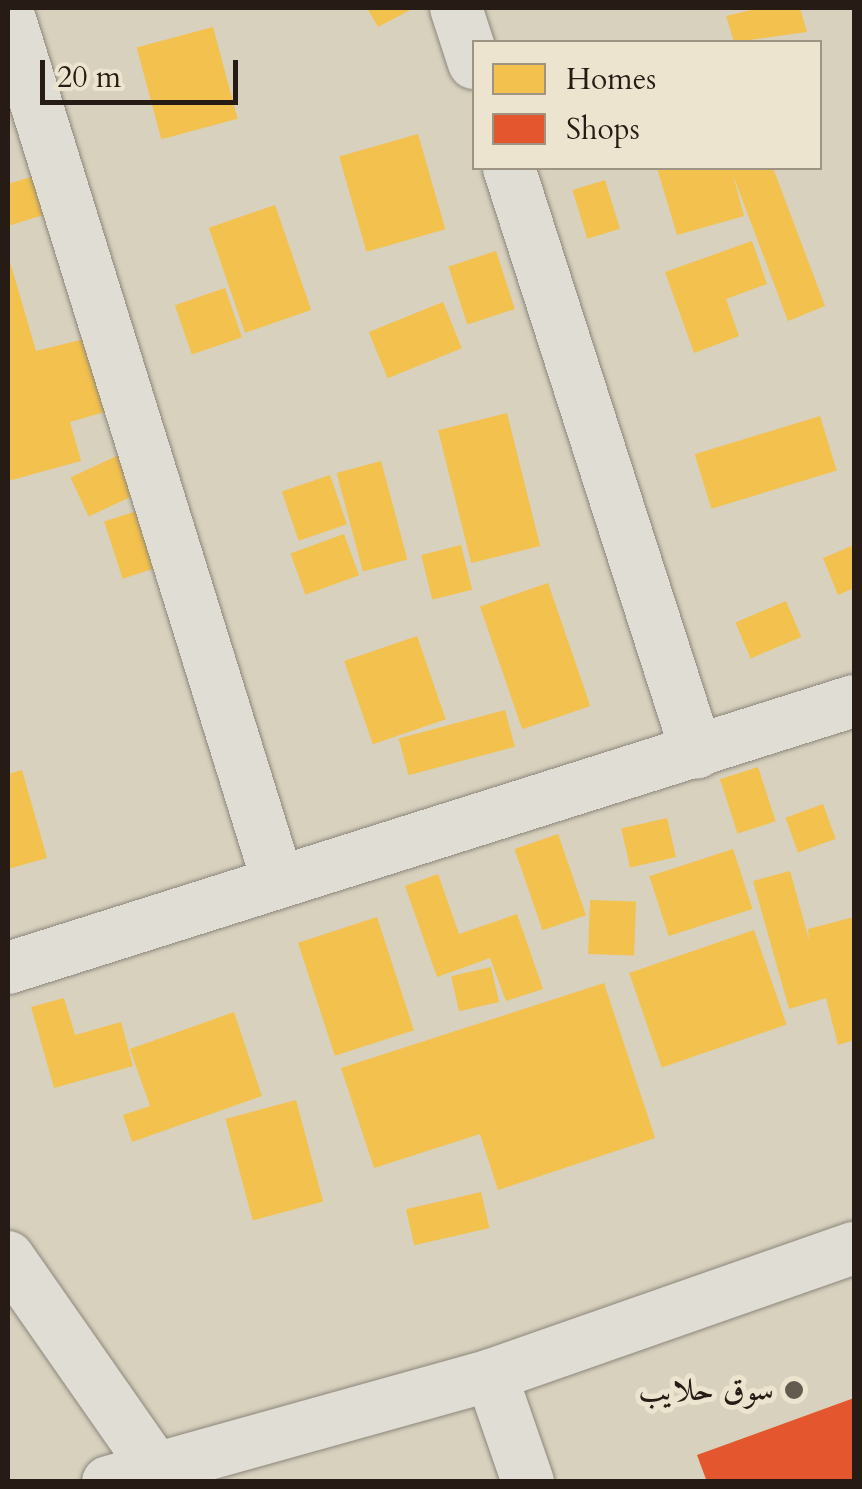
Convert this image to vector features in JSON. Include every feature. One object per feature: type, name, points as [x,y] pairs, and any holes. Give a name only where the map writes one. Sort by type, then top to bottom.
[{"type":"street","points":[[456,8],[472,57]]},
{"type":"street","points":[[8,13],[28,143],[278,882]]},
{"type":"street","points":[[510,170],[696,753]]},
{"type":"street","points":[[8,968],[854,701]]},
{"type":"street","points":[[8,1258],[131,1474],[491,1375],[854,1248]]},
{"type":"street","points":[[491,1375],[528,1482]]},
{"type":"building: Homes","points":[[367,8],[414,8],[378,27]]},
{"type":"building: Homes","points":[[759,8],[800,8],[807,32],[733,40],[726,16]]},
{"type":"building: Homes","points":[[213,27],[238,119],[161,139],[137,47]]},
{"type":"building: Homes","points":[[418,134],[445,229],[366,252],[339,157]]},
{"type":"building: Homes","points":[[658,170],[774,170],[825,306],[788,321],[733,175],[744,216],[677,235]]},
{"type":"building: Homes","points":[[44,173],[56,211],[8,226],[8,184]]},
{"type":"building: Homes","points":[[605,180],[620,229],[587,239],[572,190]]},
{"type":"building: Homes","points":[[275,205],[311,310],[245,333],[209,228]]},
{"type":"building: Homes","points":[[752,241],[767,284],[726,299],[739,336],[694,353],[665,272]]},
{"type":"building: Homes","points":[[496,251],[515,309],[467,324],[448,266]]},
{"type":"building: Homes","points":[[8,255],[36,351],[88,338],[108,411],[70,422],[81,461],[8,481]]},
{"type":"building: Homes","points":[[225,288],[242,337],[192,354],[175,305]]},
{"type":"building: Homes","points":[[443,302],[462,348],[388,378],[369,332]]},
{"type":"building: Homes","points":[[507,413],[540,546],[471,563],[438,430]]},
{"type":"building: Homes","points":[[820,416],[837,471],[711,509],[695,454]]},
{"type":"building: Homes","points":[[123,453],[141,492],[89,516],[70,478]]},
{"type":"building: Homes","points":[[381,461],[407,560],[363,571],[337,473]]},
{"type":"building: Homes","points":[[330,475],[347,524],[299,541],[282,492]]},
{"type":"building: Homes","points":[[146,508],[165,565],[123,579],[104,522]]},
{"type":"building: Homes","points":[[344,534],[359,575],[305,595],[290,553]]},
{"type":"building: Homes","points":[[461,545],[472,590],[432,600],[421,555]]},
{"type":"building: Homes","points":[[854,545],[854,588],[838,595],[823,558]]},
{"type":"building: Homes","points":[[548,583],[590,706],[522,729],[480,606]]},
{"type":"building: Homes","points":[[786,601],[801,637],[751,658],[735,622]]},
{"type":"building: Homes","points":[[417,636],[446,719],[373,744],[344,661]]},
{"type":"building: Homes","points":[[505,710],[515,747],[409,775],[399,738]]},
{"type":"building: Homes","points":[[758,767],[776,821],[738,834],[720,779]]},
{"type":"building: Homes","points":[[22,770],[47,858],[8,869],[8,774]]},
{"type":"building: Homes","points":[[823,804],[836,839],[798,852],[785,818]]},
{"type":"building: Homes","points":[[667,818],[676,857],[630,868],[621,829]]},
{"type":"building: Homes","points":[[558,834],[586,915],[543,930],[515,849]]},
{"type":"building: Homes","points":[[733,849],[752,909],[669,936],[649,876]]},
{"type":"building: Homes","points":[[790,871],[809,940],[808,929],[854,917],[854,1040],[838,1045],[826,998],[789,1009],[753,881]]},
{"type":"building: Homes","points":[[438,874],[459,934],[517,914],[543,989],[506,1001],[490,958],[437,977],[405,886]]},
{"type":"building: Homes","points":[[590,900],[636,902],[634,956],[588,954]]},
{"type":"building: Homes","points":[[377,917],[414,1030],[335,1056],[298,943]]},
{"type":"building: Homes","points":[[754,930],[787,1025],[662,1068],[629,973]]},
{"type":"building: Homes","points":[[491,967],[499,1002],[459,1011],[451,976]]},
{"type":"building: Homes","points":[[604,983],[655,1138],[498,1190],[480,1134],[374,1168],[341,1068]]},
{"type":"building: Homes","points":[[64,998],[75,1035],[121,1022],[133,1066],[54,1088],[31,1007]]},
{"type":"building: Homes","points":[[234,1012],[262,1096],[132,1142],[123,1115],[150,1106],[130,1049]]},
{"type":"building: Homes","points":[[296,1100],[323,1201],[253,1220],[225,1119]]},
{"type":"building: Homes","points":[[481,1192],[489,1228],[414,1245],[406,1209]]},
{"type":"building: Shops","points":[[854,1398],[854,1482],[707,1482],[697,1455]]},
{"type":"place","name":"سوق حلايب","points":[[794,1390]]}]
